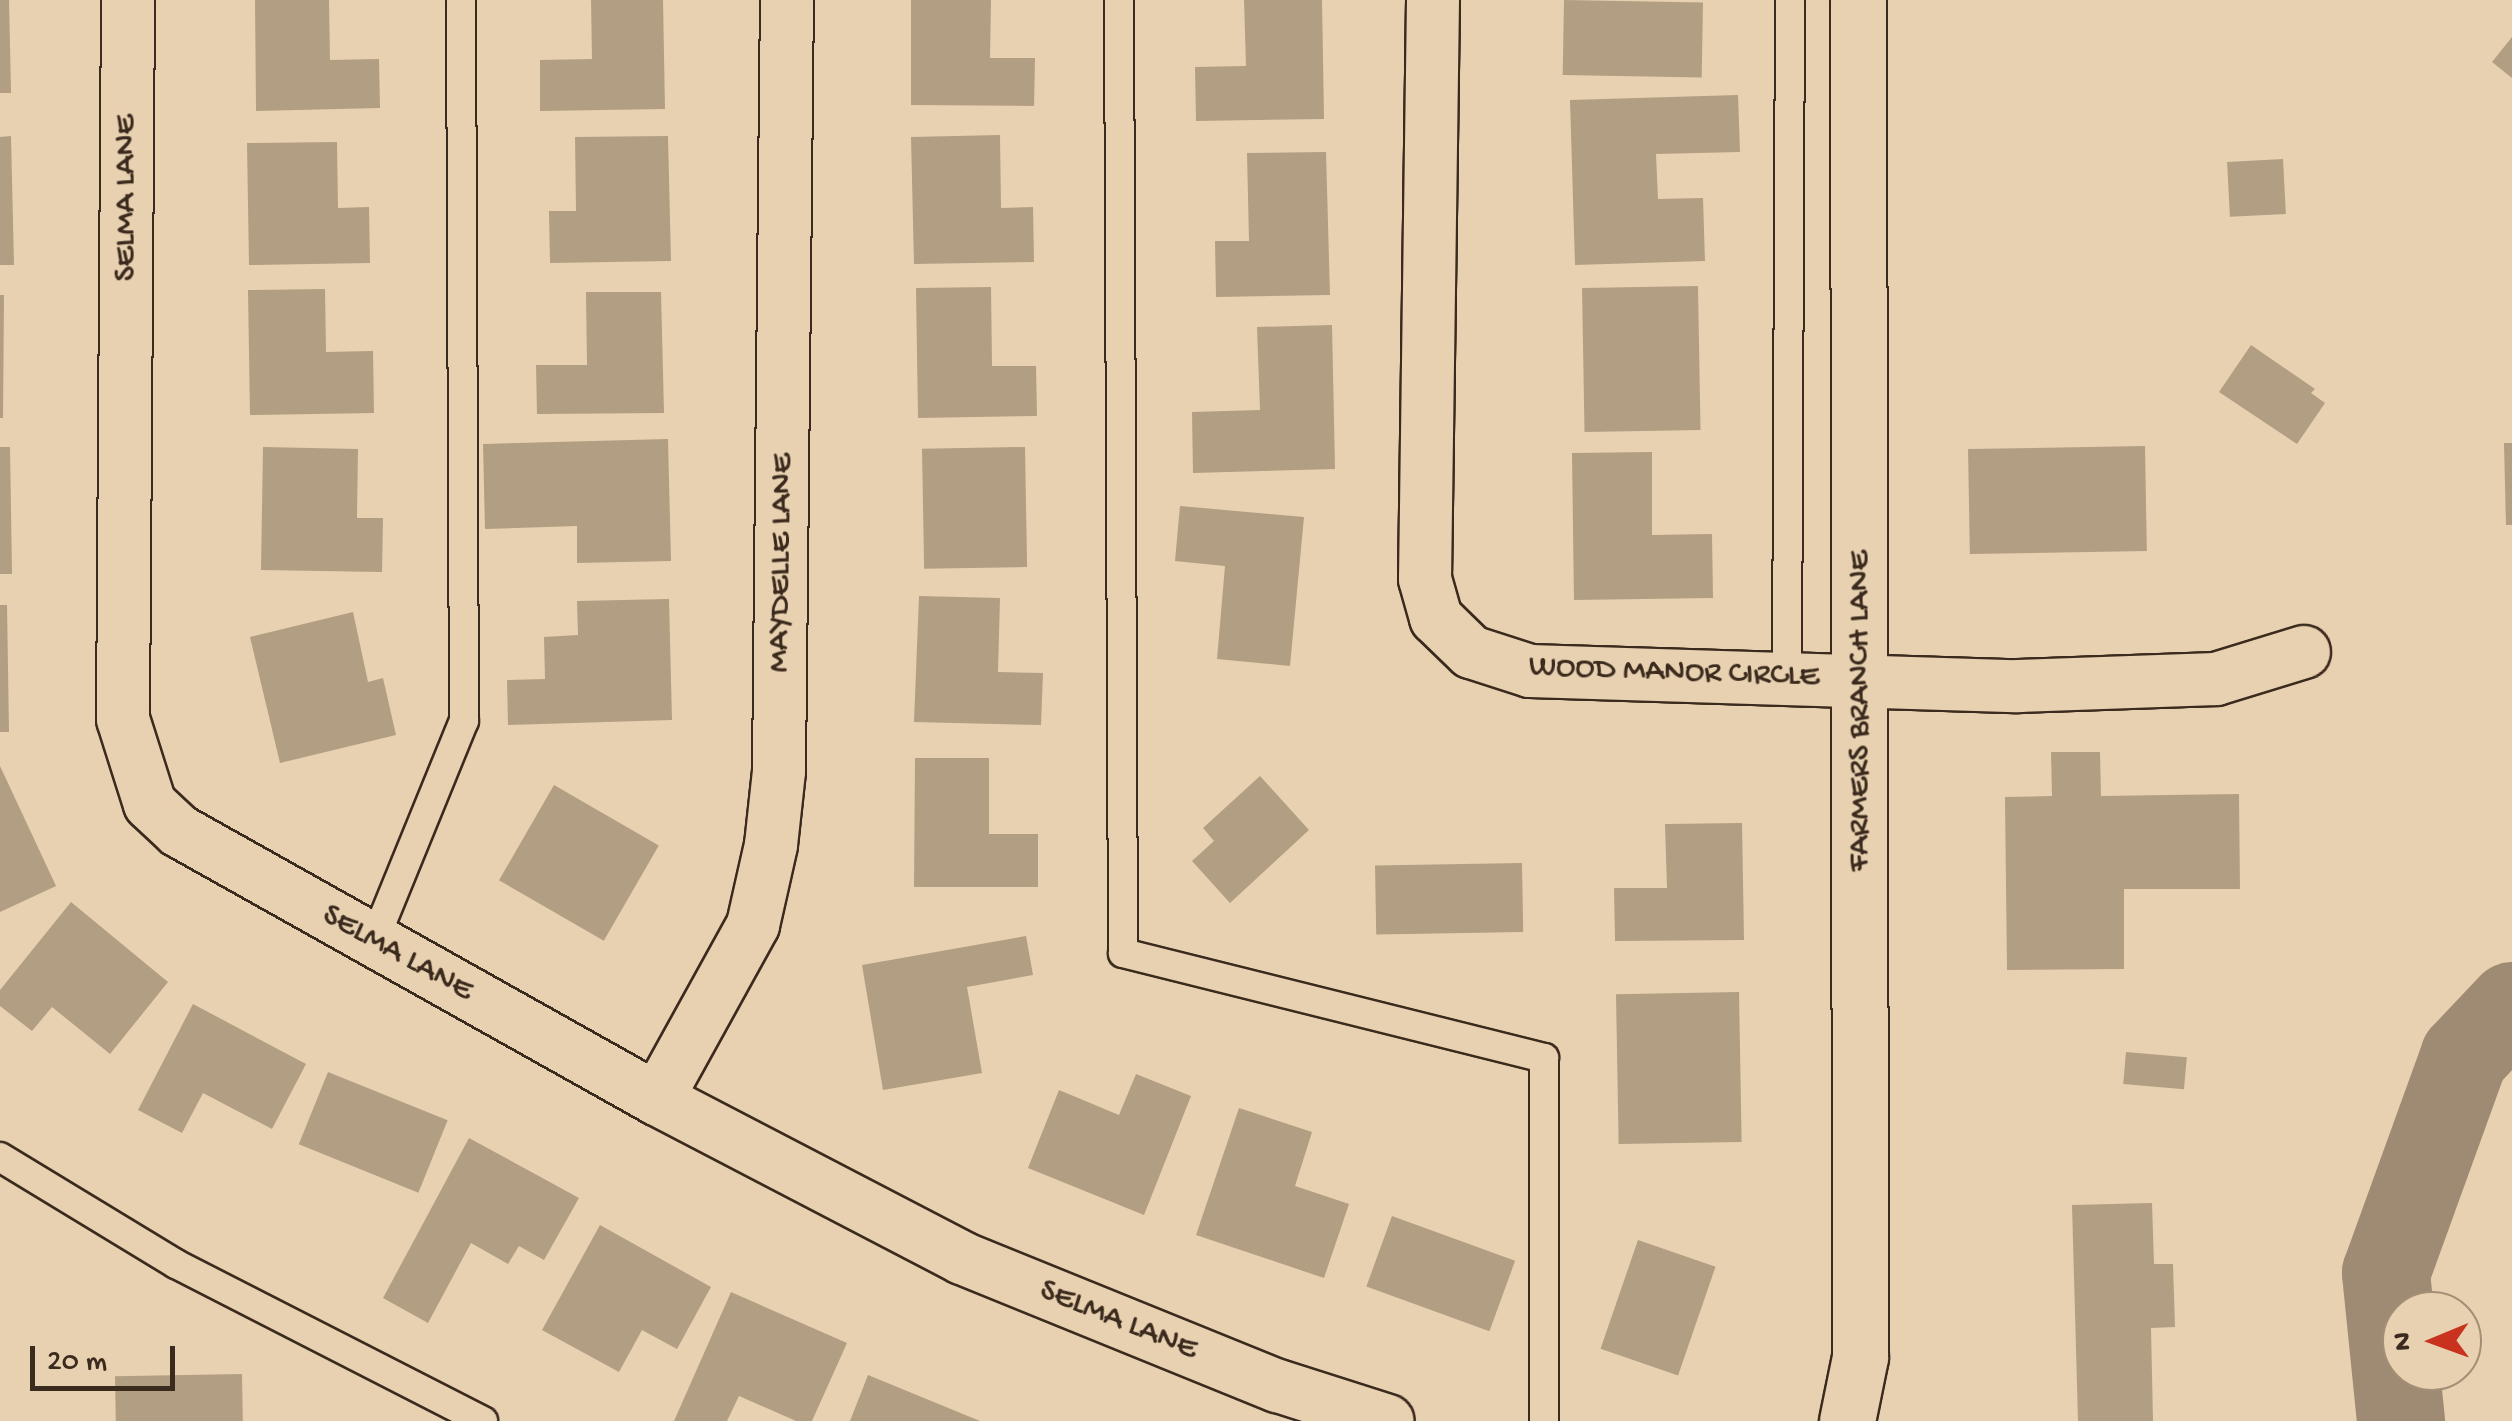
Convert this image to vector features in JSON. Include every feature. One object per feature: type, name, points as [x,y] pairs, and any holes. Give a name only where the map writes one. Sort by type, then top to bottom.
[{"type":"street","name":"SELMA LANE","points":[[128,0],[124,719],[150,804],[179,831],[657,1100],[962,1258],[1278,1386],[1388,1421]]},
{"type":"street","name":"MAYDELLE LANE","points":[[657,1100],[753,924],[772,845],[779,770],[787,0]]},
{"type":"street","name":"WOOD MANOR CIRCLE","points":[[1434,0],[1424,579],[1436,618],[1471,652],[1530,671],[2018,686],[2216,678],[2304,652]]},
{"type":"street","name":"FARMERS BRANCH LANE","points":[[1848,1421],[1860,1356],[1858,0]]},
{"type":"lane","points":[[374,941],[464,720],[461,0]]},
{"type":"lane","points":[[1119,0],[1123,953],[1544,1058],[1544,1421]]},
{"type":"lane","points":[[1787,678],[1790,0]]},
{"type":"lane","points":[[0,1157],[176,1264],[483,1421]]},
{"type":"building","points":[[0,0],[9,0],[11,93],[0,93]]},
{"type":"building","points":[[255,0],[329,0],[330,60],[379,59],[380,108],[256,111]]},
{"type":"building","points":[[591,0],[663,0],[665,109],[540,111],[540,60],[592,59]]},
{"type":"building","points":[[911,0],[991,0],[990,58],[1035,58],[1034,106],[911,105]]},
{"type":"building","points":[[1244,0],[1322,0],[1324,119],[1196,121],[1195,67],[1246,66]]},
{"type":"building","points":[[1564,0],[1703,2],[1702,77],[1563,75]]},
{"type":"building","points":[[2512,37],[2512,78],[2492,62]]},
{"type":"building","points":[[1738,95],[1740,152],[1656,154],[1658,199],[1703,198],[1705,261],[1575,265],[1570,100]]},
{"type":"building","points":[[1000,135],[1001,208],[1033,207],[1034,262],[914,264],[911,137]]},
{"type":"building","points":[[11,136],[14,265],[0,265],[0,137]]},
{"type":"building","points":[[668,136],[671,261],[550,263],[549,211],[576,211],[575,137]]},
{"type":"building","points":[[337,142],[338,208],[369,207],[370,263],[249,265],[247,143]]},
{"type":"building","points":[[1326,152],[1330,295],[1216,297],[1215,241],[1249,241],[1247,153]]},
{"type":"building","points":[[2283,159],[2286,214],[2230,217],[2227,162]]},
{"type":"building","points":[[1698,286],[1701,430],[1585,432],[1582,288]]},
{"type":"building","points":[[991,287],[992,366],[1036,366],[1037,416],[918,418],[916,288]]},
{"type":"building","points":[[325,289],[326,352],[373,351],[374,413],[250,415],[248,290]]},
{"type":"building","points":[[586,292],[661,292],[664,413],[537,414],[536,365],[587,365]]},
{"type":"building","points":[[0,295],[4,295],[3,418],[0,418]]},
{"type":"building","points":[[1332,325],[1335,469],[1193,473],[1192,412],[1260,410],[1257,327]]},
{"type":"building","points":[[2251,345],[2315,389],[2311,393],[2325,403],[2297,444],[2219,392]]},
{"type":"building","points":[[668,439],[671,561],[577,563],[577,526],[485,529],[483,444]]},
{"type":"building","points":[[2504,443],[2512,443],[2512,525],[2506,525]]},
{"type":"building","points":[[2145,446],[2147,551],[1970,554],[1968,449]]},
{"type":"building","points":[[0,447],[10,447],[12,574],[0,574]]},
{"type":"building","points":[[263,447],[358,449],[357,518],[383,518],[382,572],[261,570]]},
{"type":"building","points":[[1025,447],[1027,567],[924,569],[922,449]]},
{"type":"building","points":[[1652,452],[1652,535],[1712,534],[1713,598],[1574,600],[1572,453]]},
{"type":"building","points":[[1180,506],[1304,517],[1290,666],[1217,659],[1225,566],[1175,561]]},
{"type":"building","points":[[919,596],[1000,598],[998,672],[1043,673],[1041,725],[914,722]]},
{"type":"building","points":[[669,599],[672,720],[508,725],[507,680],[545,679],[544,637],[578,635],[577,601]]},
{"type":"building","points":[[0,605],[7,605],[9,732],[0,732]]},
{"type":"building","points":[[353,612],[368,682],[383,678],[396,735],[280,763],[250,637]]},
{"type":"building","points":[[2051,752],[2100,752],[2101,796],[2239,794],[2240,889],[2124,889],[2124,969],[2007,970],[2005,797],[2052,796]]},
{"type":"building","points":[[915,758],[989,758],[989,834],[1038,834],[1038,887],[914,887]]},
{"type":"building","points":[[0,766],[56,886],[0,912]]},
{"type":"building","points":[[1260,776],[1309,830],[1230,903],[1192,861],[1214,841],[1203,828]]},
{"type":"building","points":[[554,785],[659,846],[604,941],[499,880]]},
{"type":"building","points":[[1742,823],[1744,940],[1615,941],[1614,888],[1667,888],[1665,824]]},
{"type":"building","points":[[1522,863],[1523,932],[1376,935],[1375,866]]},
{"type":"building","points":[[71,902],[168,982],[110,1054],[52,1007],[32,1031],[0,1006],[0,990]]},
{"type":"building","points":[[1026,936],[1033,975],[967,987],[982,1073],[883,1090],[862,965]]},
{"type":"building","points":[[1739,992],[1742,1142],[1619,1144],[1616,994]]},
{"type":"building","points":[[193,1004],[306,1064],[272,1129],[203,1093],[182,1133],[138,1110]]},
{"type":"building","points":[[2126,1052],[2187,1057],[2184,1089],[2123,1084]]},
{"type":"building","points":[[328,1072],[448,1120],[418,1193],[299,1144]]},
{"type":"building","points":[[1136,1074],[1191,1096],[1144,1215],[1028,1168],[1059,1090],[1119,1115]]},
{"type":"building","points":[[1239,1108],[1312,1132],[1295,1186],[1349,1204],[1324,1278],[1196,1235]]},
{"type":"building","points":[[469,1138],[579,1198],[544,1260],[519,1246],[508,1264],[471,1243],[428,1323],[383,1298]]},
{"type":"building","points":[[2152,1203],[2154,1264],[2173,1264],[2175,1327],[2151,1328],[2153,1421],[2078,1421],[2072,1205]]},
{"type":"building","points":[[1392,1216],[1515,1261],[1489,1331],[1366,1286]]},
{"type":"building","points":[[600,1225],[711,1287],[677,1349],[642,1330],[619,1372],[542,1330]]},
{"type":"building","points":[[1638,1240],[1716,1267],[1678,1375],[1601,1349]]},
{"type":"building","points":[[731,1292],[847,1343],[812,1421],[796,1421],[739,1396],[727,1421],[674,1421]]},
{"type":"building","points":[[242,1374],[243,1421],[116,1421],[115,1376]]},
{"type":"building","points":[[868,1375],[980,1421],[850,1421]]},
{"type":"waterway","points":[[2401,1421],[2386,1273],[2464,1057],[2512,1006]]}]
